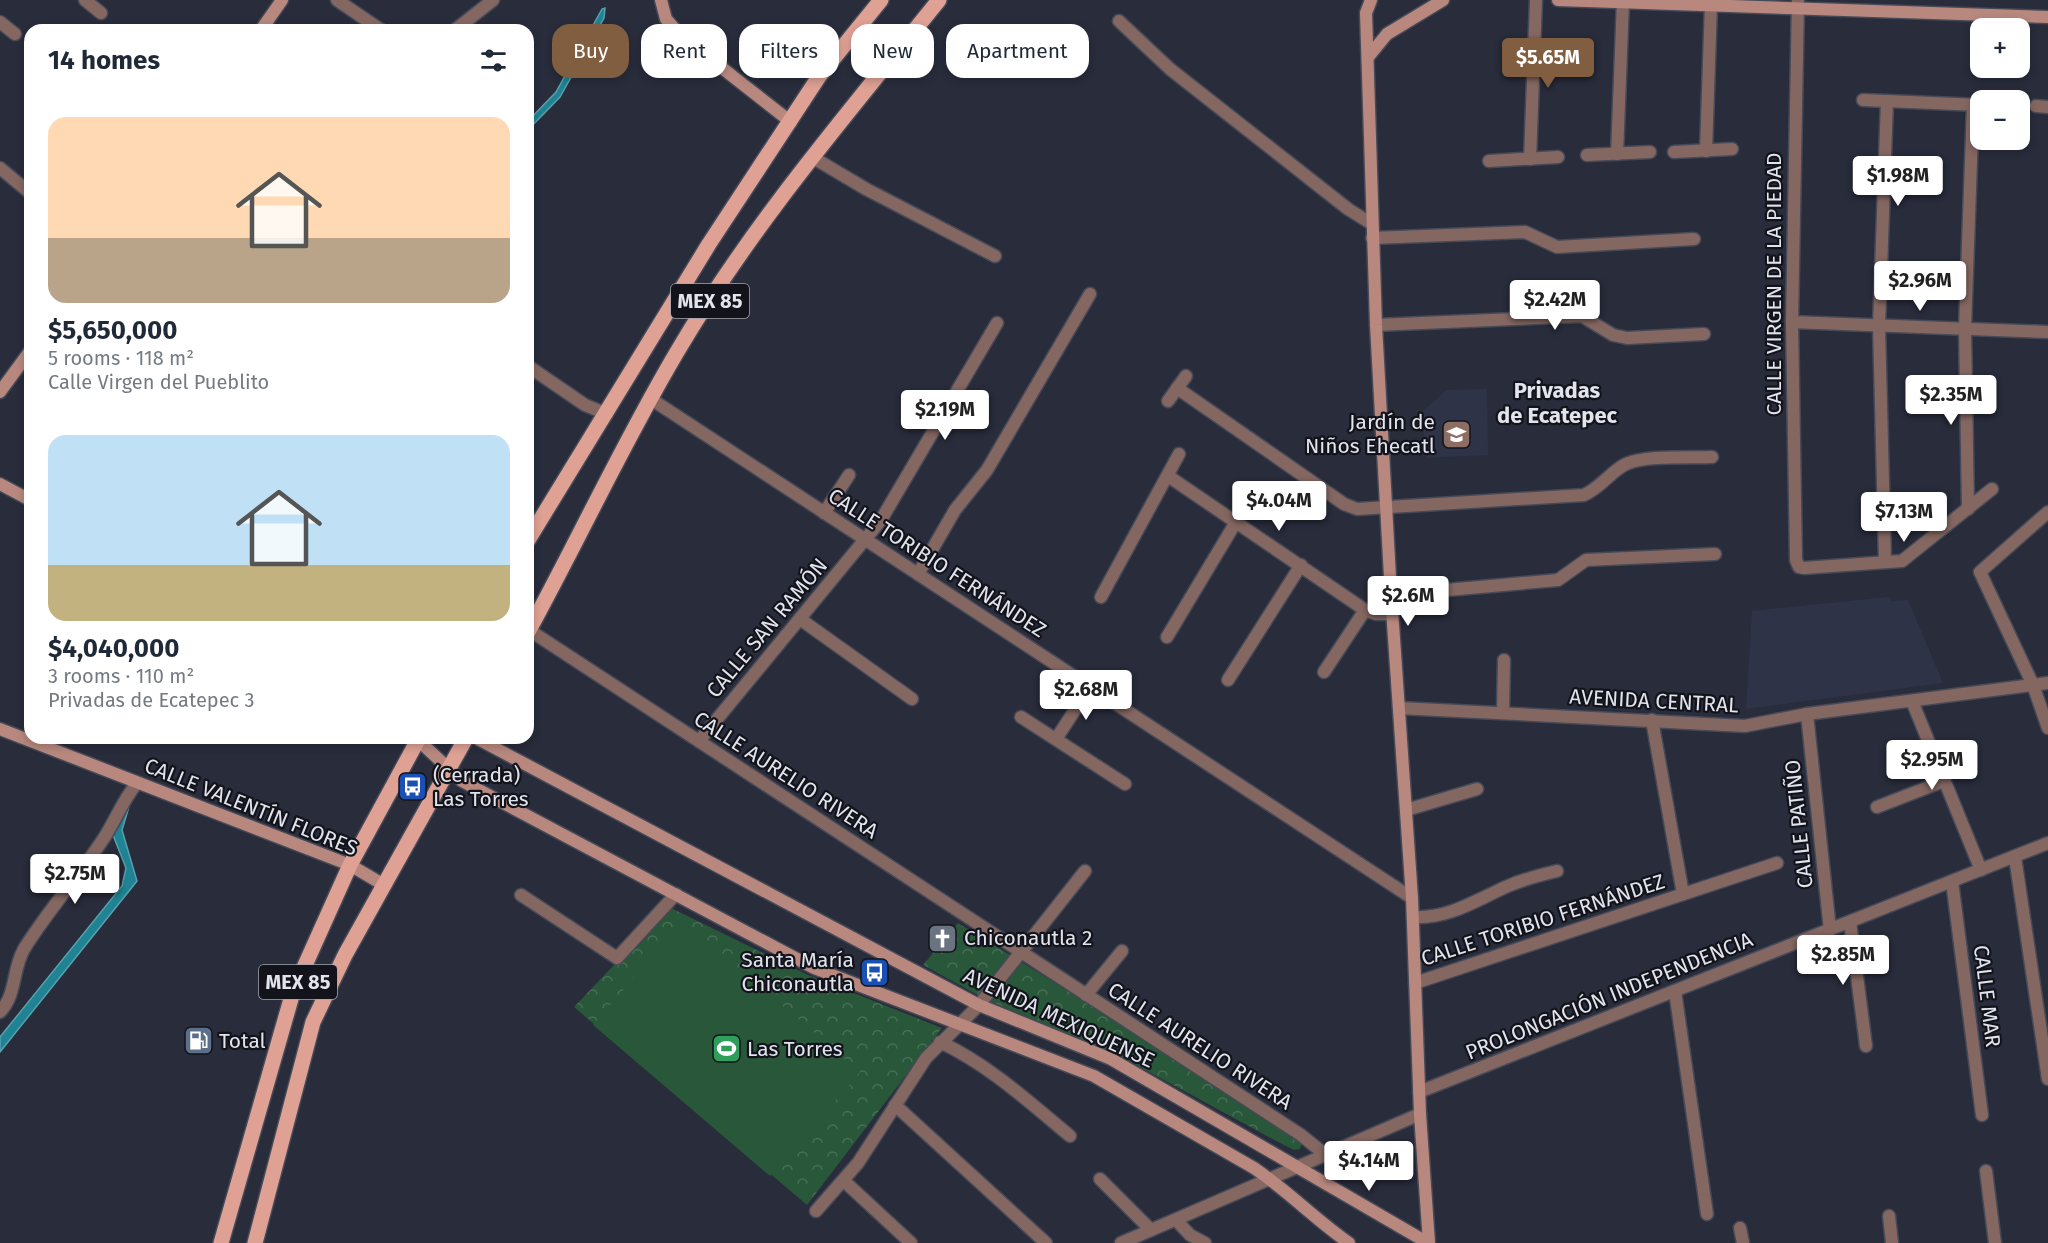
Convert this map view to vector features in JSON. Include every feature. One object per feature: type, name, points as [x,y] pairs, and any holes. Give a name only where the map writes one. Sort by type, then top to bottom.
[{"type":"main road","points":[[265,24],[282,0]]},
{"type":"main road","points":[[661,0],[666,19],[680,35],[792,122]]},
{"type":"main road","name":"MEX 85","points":[[534,530],[709,244],[792,122],[820,75],[881,0]]},
{"type":"main road","name":"MEX 85","points":[[534,620],[678,351],[747,244],[812,157],[939,0]]},
{"type":"main road","points":[[1359,0],[1366,13],[1369,56],[1376,325],[1392,615],[1412,898],[1420,1114],[1428,1243]]},
{"type":"main road","points":[[1366,13],[1371,0]]},
{"type":"main road","points":[[1369,56],[1387,34],[1443,0]]},
{"type":"main road","points":[[1558,0],[1798,4],[2048,16]]},
{"type":"main road","points":[[0,392],[24,359]]},
{"type":"main road","points":[[0,484],[24,497]]},
{"type":"main road","name":"CALLE VALENTÍN FLORES","points":[[0,729],[24,738]]},
{"type":"main road","name":"CALLE VALENTÍN FLORES","points":[[38,744],[350,865],[384,885]]},
{"type":"main road","name":"MEX 85","points":[[220,1243],[293,992],[350,865],[416,744]]},
{"type":"main road","name":"AVENIDA MEXIQUENSE","points":[[424,744],[462,781],[814,968],[1094,1076],[1270,1179],[1324,1226],[1349,1243]]},
{"type":"main road","name":"MEX 85","points":[[255,1243],[314,1022],[345,956],[463,744]]},
{"type":"main road","name":"AVENIDA MEXIQUENSE","points":[[487,744],[979,1005],[1111,1059],[1428,1243]]},
{"type":"street","points":[[85,0],[101,13]]},
{"type":"street","points":[[337,0],[372,24]]},
{"type":"street","points":[[463,24],[493,0]]},
{"type":"street","points":[[1530,159],[1536,0]]},
{"type":"street","points":[[1617,154],[1623,1]]},
{"type":"street","points":[[1706,151],[1711,4]]},
{"type":"street","name":"CALLE VIRGEN DE LA PIEDAD","points":[[1798,4],[1792,322],[1796,560],[1799,567],[1885,562]]},
{"type":"street","points":[[1119,21],[1170,69],[1348,209],[1372,224]]},
{"type":"street","points":[[0,22],[15,34]]},
{"type":"street","points":[[1863,100],[1970,105]]},
{"type":"street","points":[[1887,101],[1879,326],[1885,562],[1902,561],[1912,555],[1992,489]]},
{"type":"street","points":[[1674,152],[1732,149]]},
{"type":"street","points":[[1968,509],[1965,328],[1974,150]]},
{"type":"street","points":[[1587,154],[1650,152]]},
{"type":"street","points":[[812,157],[866,189],[995,256]]},
{"type":"street","points":[[1489,160],[1558,157]]},
{"type":"street","points":[[1,170],[24,188]]},
{"type":"street","points":[[1372,238],[1525,232],[1557,247],[1694,239]]},
{"type":"street","points":[[918,574],[956,510],[987,470],[1090,294]]},
{"type":"street","points":[[1376,325],[1582,316],[1613,335],[1627,338],[1704,334]]},
{"type":"street","points":[[1792,322],[2048,332]]},
{"type":"street","name":"CALLE SAN RAMÓN","points":[[699,741],[881,520],[997,323]]},
{"type":"street","points":[[534,370],[585,405],[607,414]]},
{"type":"street","points":[[1168,401],[1186,376]]},
{"type":"street","points":[[1177,388],[1344,504],[1357,509],[1584,495],[1598,489],[1626,464],[1712,457]]},
{"type":"street","name":"CALLE TORIBIO FERNÁNDEZ","points":[[651,399],[1412,898]]},
{"type":"street","points":[[1101,597],[1179,454]]},
{"type":"street","points":[[824,513],[849,476]]},
{"type":"street","points":[[1168,476],[1365,610],[1392,615]]},
{"type":"street","points":[[2048,512],[1980,572],[2032,685],[2048,728]]},
{"type":"street","points":[[1167,637],[1236,522]]},
{"type":"street","points":[[1391,595],[1558,580],[1586,560],[1714,554]]},
{"type":"street","points":[[1228,680],[1301,565]]},
{"type":"street","points":[[1324,672],[1365,610]]},
{"type":"street","points":[[800,619],[912,699]]},
{"type":"street","name":"CALLE AURELIO RIVERA","points":[[534,635],[1301,1135],[1327,1156]]},
{"type":"street","points":[[1503,712],[1504,660]]},
{"type":"street","name":"AVENIDA CENTRAL","points":[[1399,708],[1745,726],[1807,714],[2048,683]]},
{"type":"street","points":[[1056,739],[1090,687]]},
{"type":"street","points":[[1912,701],[1981,870]]},
{"type":"street","name":"CALLE PATIÑO","points":[[1807,714],[1830,930]]},
{"type":"street","points":[[1022,717],[1125,784]]},
{"type":"street","points":[[1652,720],[1683,894]]},
{"type":"street","points":[[1877,807],[1944,781]]},
{"type":"street","points":[[0,1012],[12,995],[15,973],[23,951],[102,841],[121,804],[137,783]]},
{"type":"street","points":[[1406,810],[1477,789]]},
{"type":"street","name":"PROLONGACIÓN INDEPENDENCIA","points":[[1419,1092],[2048,843]]},
{"type":"street","points":[[2014,857],[2048,1078]]},
{"type":"street","name":"CALLE TORIBIO FERNÁNDEZ","points":[[1415,983],[1777,863]]},
{"type":"street","points":[[816,1211],[844,1180],[926,1058],[979,1005],[1085,871]]},
{"type":"street","points":[[1413,917],[1432,918],[1451,913],[1508,886],[1557,871]]},
{"type":"street","name":"CALLE MAR","points":[[1953,881],[1982,1114]]},
{"type":"street","points":[[521,895],[617,958],[676,894]]},
{"type":"street","points":[[1850,922],[1866,1046]]},
{"type":"street","points":[[1086,995],[1122,951]]},
{"type":"street","points":[[1675,991],[1707,1214]]},
{"type":"street","points":[[940,1042],[962,1052],[1017,1092],[1070,1136]]},
{"type":"street","points":[[895,1105],[1046,1243]]},
{"type":"street","points":[[1121,1243],[1420,1114]]},
{"type":"street","points":[[1986,1171],[1995,1243]]},
{"type":"street","points":[[1100,1179],[1151,1230]]},
{"type":"street","points":[[844,1180],[911,1243]]},
{"type":"street","points":[[1889,1216],[1893,1243]]},
{"type":"street","points":[[1176,1220],[1190,1235],[1205,1243]]},
{"type":"street","points":[[1740,1228],[1743,1243]]},
{"type":"shaded area","name":"Jardín de Niños Ehecatl","points":[[1487,389],[1488,455],[1426,458],[1422,412],[1446,390]]},
{"type":"shaded area","points":[[1888,597],[1891,601],[1908,600],[1943,683],[1746,709],[1752,611]]},
{"type":"green space","name":"Las Torres","points":[[669,907],[808,975],[942,1028],[807,1205],[574,1007]]},
{"type":"green space","name":"Las Torres","points":[[683,921],[860,1072],[770,1176],[593,1025]]},
{"type":"green space","points":[[958,923],[1193,1068],[1302,1143],[1300,1149],[1294,1150],[1280,1143],[1116,1054],[987,1000],[923,965]]},
{"type":"water","points":[[605,8],[601,24],[594,24],[602,9]]},
{"type":"water","points":[[564,78],[571,78],[560,97],[534,124],[534,115],[556,92]]},
{"type":"water","points":[[131,800],[122,830],[137,881],[0,1052],[0,1037],[122,886],[126,868],[113,835]]},
{"type":"place","name":"Jardín de Niños Ehecatl","points":[[1456,434]]},
{"type":"place","name":"(Cerrada) Las Torres","points":[[412,787]]},
{"type":"place","name":"Chiconautla 2","points":[[943,938]]},
{"type":"place","name":"Santa María Chiconautla","points":[[875,972]]},
{"type":"place","name":"Total","points":[[198,1041]]},
{"type":"place","name":"Las Torres","points":[[726,1049]]},
{"type":"district","name":"Privadas de Ecatepec","points":[[1557,402]]}]
